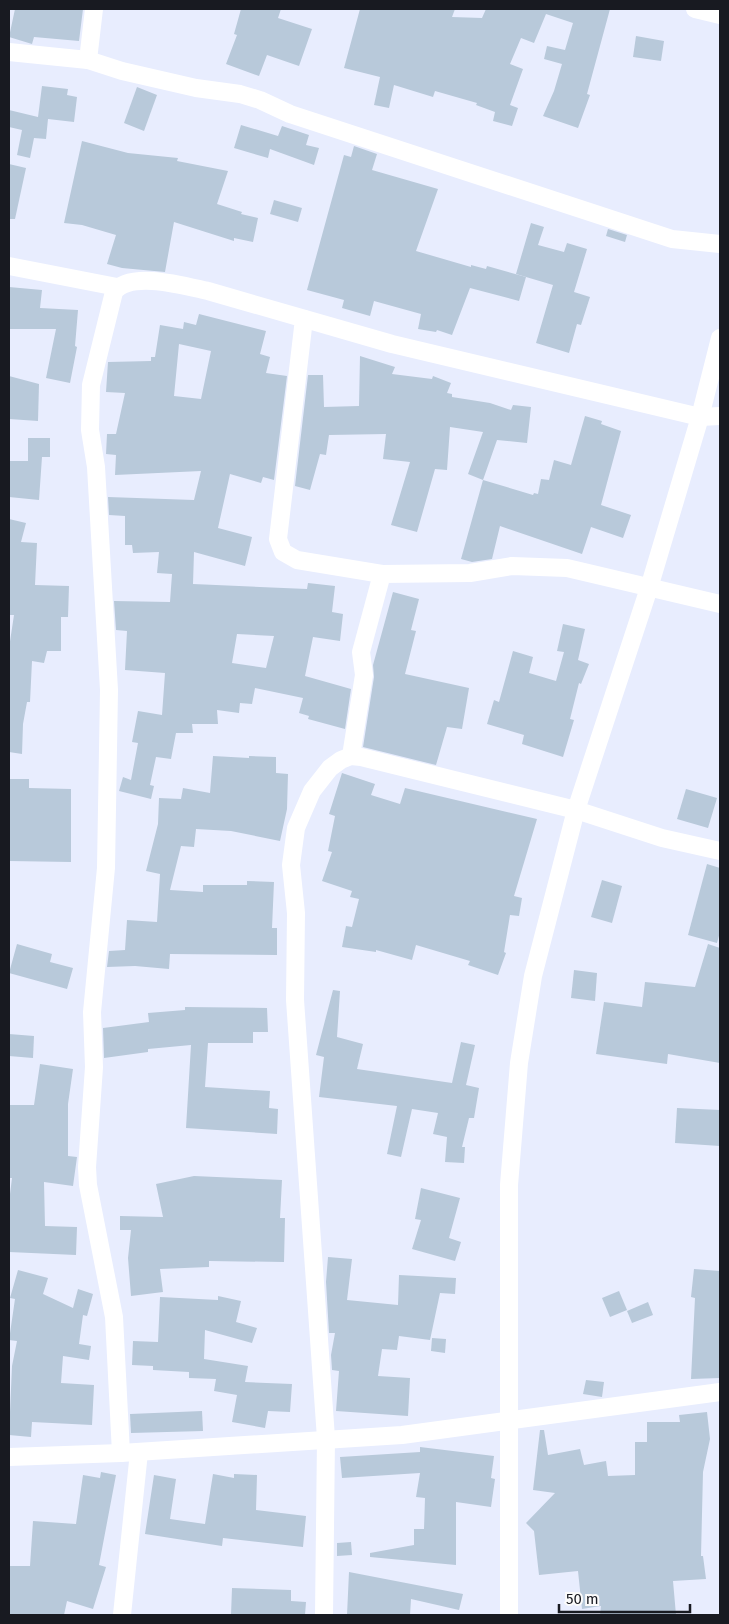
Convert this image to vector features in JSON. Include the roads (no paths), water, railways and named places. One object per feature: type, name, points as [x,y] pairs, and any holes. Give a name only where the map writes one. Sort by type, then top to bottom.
[{"type":"street","points":[[88,60],[94,9]]},
{"type":"street","points":[[694,9],[720,15]]},
{"type":"street","points":[[9,52],[88,60],[122,71],[196,88],[240,94],[260,100],[290,114],[672,239],[720,244]]},
{"type":"street","points":[[9,266],[117,287],[133,282],[158,281],[208,291],[392,344],[700,417],[720,416]]},
{"type":"street","points":[[117,287],[110,304],[92,385],[90,430],[96,466],[108,690],[106,868],[92,1012],[94,1067],[87,1167],[88,1186],[114,1317],[121,1453]]},
{"type":"street","points":[[304,319],[278,541],[283,552],[297,560],[382,574],[470,573],[512,566],[567,568],[720,604]]},
{"type":"street","points":[[509,1615],[511,1420],[509,1185],[519,1063],[533,976],[576,810],[649,588],[700,417],[720,338]]},
{"type":"street","points":[[351,756],[364,675],[361,652],[382,574]]},
{"type":"street","points":[[324,1615],[326,1438],[295,1000],[296,913],[292,865],[296,828],[312,791],[330,768],[351,756],[389,763],[576,810],[662,838],[720,851]]},
{"type":"street","points":[[9,1457],[139,1452],[326,1438],[402,1436],[720,1392]]},
{"type":"street","points":[[120,1611],[139,1452]]}]
